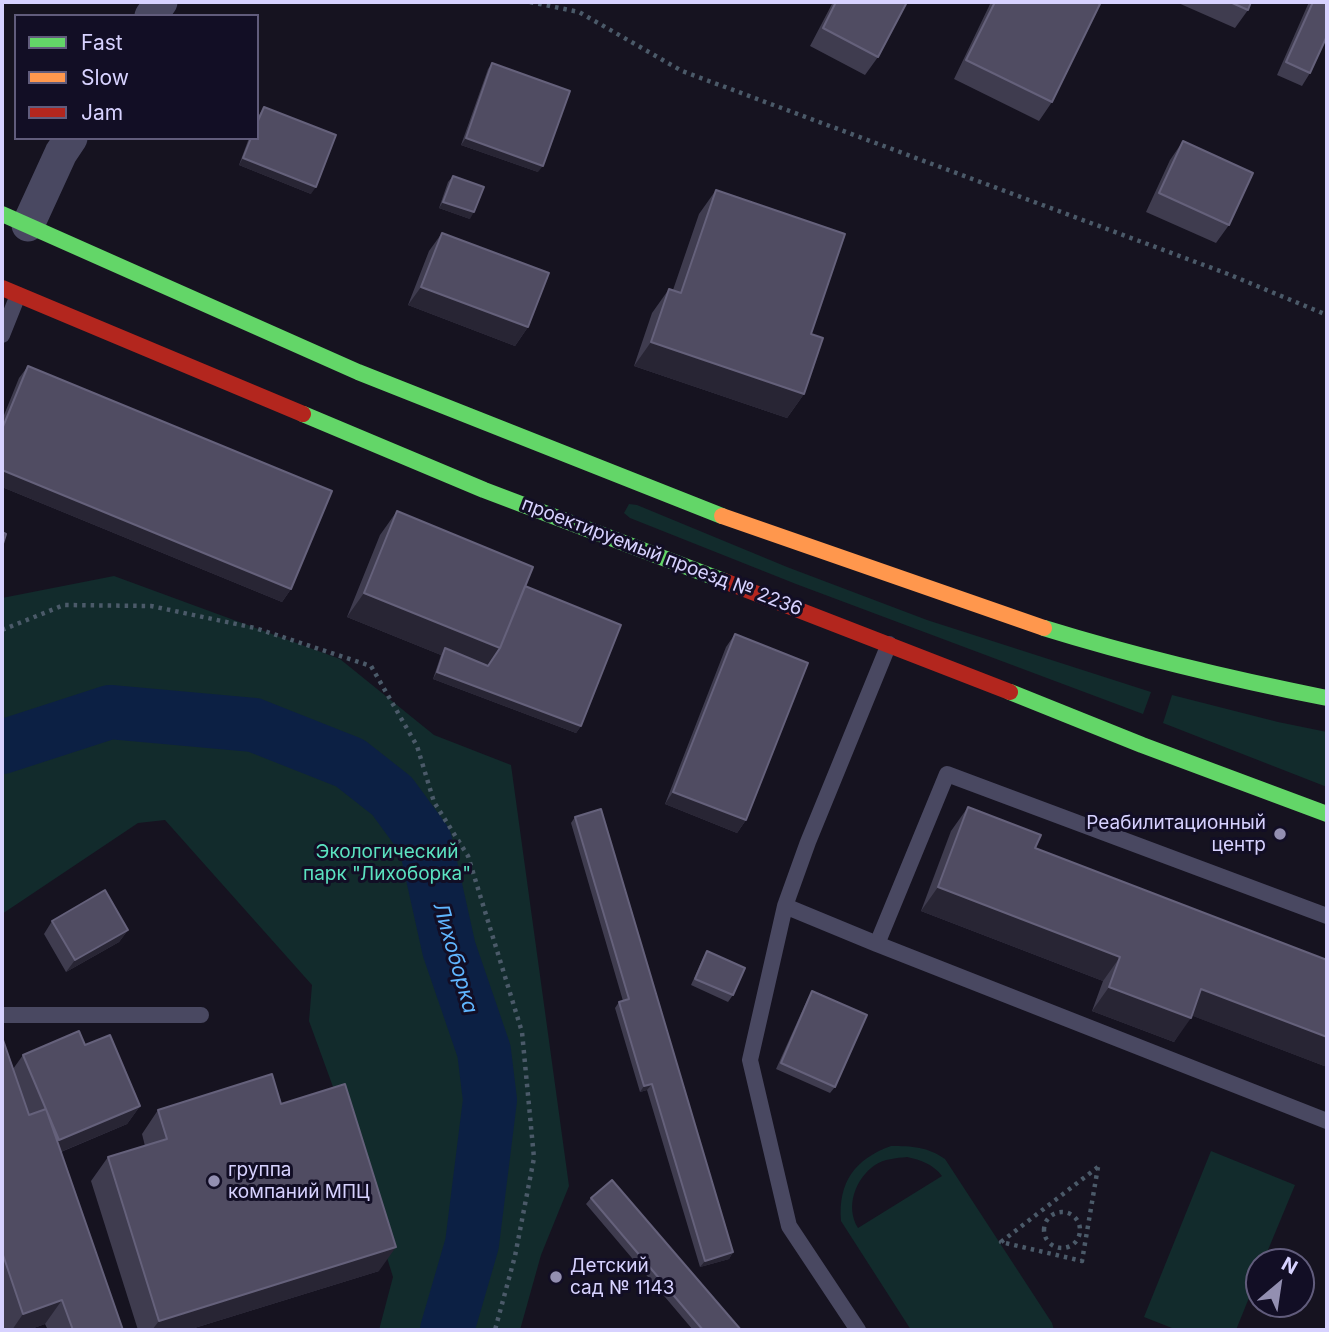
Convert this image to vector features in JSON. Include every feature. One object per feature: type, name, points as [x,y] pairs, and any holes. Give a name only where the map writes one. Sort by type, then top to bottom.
[{"type":"main road","points":[[15,219],[358,372],[741,524],[998,614],[1125,653],[1234,680],[1327,698]]},
{"type":"main road","name":"проектируемый проезд № 2236","points":[[2,288],[484,490],[889,644],[1131,741],[1327,814]]},
{"type":"street","points":[[15,219],[70,140]]},
{"type":"lane","points":[[2,335],[18,295]]},
{"type":"lane","points":[[858,1330],[789,1226],[750,1060],[785,906],[813,829],[889,644]]},
{"type":"lane","points":[[877,944],[947,774],[1327,916]]},
{"type":"lane","points":[[785,906],[1327,1121]]},
{"type":"lane","points":[[2,1015],[201,1015]]},
{"type":"path","points":[[530,2],[579,12],[682,71],[1228,274],[1327,315]]},
{"type":"path","points":[[2,631],[64,605],[151,606],[255,628],[371,666],[417,746],[433,802],[468,856],[522,1032],[534,1158],[514,1256],[495,1330]]},
{"type":"path","points":[[1098,1167],[1082,1261],[1056,1255],[1001,1242],[1098,1167]]},
{"type":"path","points":[[1060,1212],[1073,1216],[1077,1221],[1079,1234],[1071,1245],[1058,1247],[1051,1244],[1044,1232],[1045,1225],[1054,1214],[1060,1212]]},
{"type":"path","points":[[1079,1234],[1087,1235]]},
{"type":"path","points":[[1056,1255],[1058,1247]]},
{"type":"green space","points":[[629,504],[927,620],[1151,692],[1143,714],[796,584],[630,518],[624,513]]},
{"type":"green space","name":"Экологический парк \"Лихоборка\"","points":[[114,576],[340,659],[434,735],[511,765],[569,1186],[541,1255],[520,1330],[379,1330],[393,1277],[340,1106],[309,1021],[312,985],[165,820],[138,823],[2,914],[2,598]]},
{"type":"green space","points":[[1172,695],[1327,732],[1327,787],[1163,723]]},
{"type":"green space","points":[[891,1146],[913,1147],[945,1159],[1054,1330],[911,1330],[841,1221],[842,1195],[851,1174],[878,1151]],"holes":[[[907,1157],[922,1161],[942,1176],[858,1228],[852,1203],[862,1178],[882,1161]]]},
{"type":"green space","points":[[1211,1151],[1295,1185],[1269,1248],[1245,1248],[1245,1308],[1236,1330],[1177,1330],[1144,1317]]},
{"type":"building","points":[[836,2],[907,2],[878,57],[823,28]]},
{"type":"building","points":[[995,2],[1100,4],[1052,102],[966,60]]},
{"type":"building","points":[[1230,2],[1251,2],[1248,10]]},
{"type":"building","points":[[1313,2],[1327,2],[1327,36],[1310,73],[1286,62]]},
{"type":"building","points":[[492,63],[570,91],[543,166],[466,138]]},
{"type":"building","points":[[264,107],[336,135],[316,187],[243,158],[250,140],[259,140],[259,118]]},
{"type":"building","points":[[1183,141],[1253,173],[1229,225],[1159,193]]},
{"type":"building","points":[[453,176],[484,187],[474,212],[443,202]]},
{"type":"building","points":[[716,190],[845,234],[811,334],[823,338],[804,394],[651,342],[669,289],[681,293]]},
{"type":"building","points":[[442,233],[549,273],[528,327],[421,287]]},
{"type":"building","points":[[28,366],[332,491],[291,589],[2,470],[2,429]]},
{"type":"building","points":[[397,511],[533,567],[500,648],[364,593]]},
{"type":"building","points":[[525,586],[621,625],[581,726],[437,672],[445,648],[488,666],[500,648]]},
{"type":"building","points":[[735,634],[808,663],[746,820],[673,792]]},
{"type":"building","points":[[968,807],[1041,835],[1035,848],[1327,960],[1327,1037],[1201,989],[1191,1018],[1109,987],[1120,957],[938,887]]},
{"type":"building","points":[[601,809],[733,1252],[705,1261],[652,1084],[644,1086],[619,1002],[629,999],[575,817]]},
{"type":"building","points":[[105,890],[128,930],[75,960],[52,921]]},
{"type":"building","points":[[707,951],[745,968],[733,995],[695,979]]},
{"type":"building","points":[[812,991],[867,1015],[835,1087],[781,1063]]},
{"type":"building","points":[[79,1031],[85,1045],[110,1035],[140,1106],[59,1140],[23,1055]]},
{"type":"building","points":[[2,1037],[29,1115],[46,1109],[123,1330],[73,1330],[62,1300],[23,1314],[2,1252]]},
{"type":"building","points":[[272,1074],[281,1104],[345,1084],[396,1247],[159,1321],[108,1157],[167,1139],[158,1110]]},
{"type":"building","points":[[612,1180],[741,1330],[703,1330],[591,1198]]},
{"type":"waterway","name":"Лихоборка","points":[[2,747],[110,712],[254,725],[350,763],[392,796],[425,841],[449,949],[484,1051],[490,1100],[472,1244],[447,1330]]},
{"type":"traffic: fast","points":[[2,214],[358,372],[722,516]]},
{"type":"traffic: fast","points":[[303,414],[484,490],[724,581]]},
{"type":"traffic: fast","points":[[1044,628],[1185,667],[1327,698]]},
{"type":"traffic: fast","points":[[1010,692],[1327,814]]},
{"type":"traffic: slow","points":[[722,516],[1044,628]]},
{"type":"traffic: jam","points":[[2,288],[303,414]]},
{"type":"traffic: jam","points":[[724,581],[1010,692]]},
{"type":"place","name":"Реабилитационный центр","points":[[1280,834]]},
{"type":"place","name":"группа компаний МПЦ","points":[[214,1181]]},
{"type":"place","name":"Детский сад № 1143","points":[[556,1277]]}]
